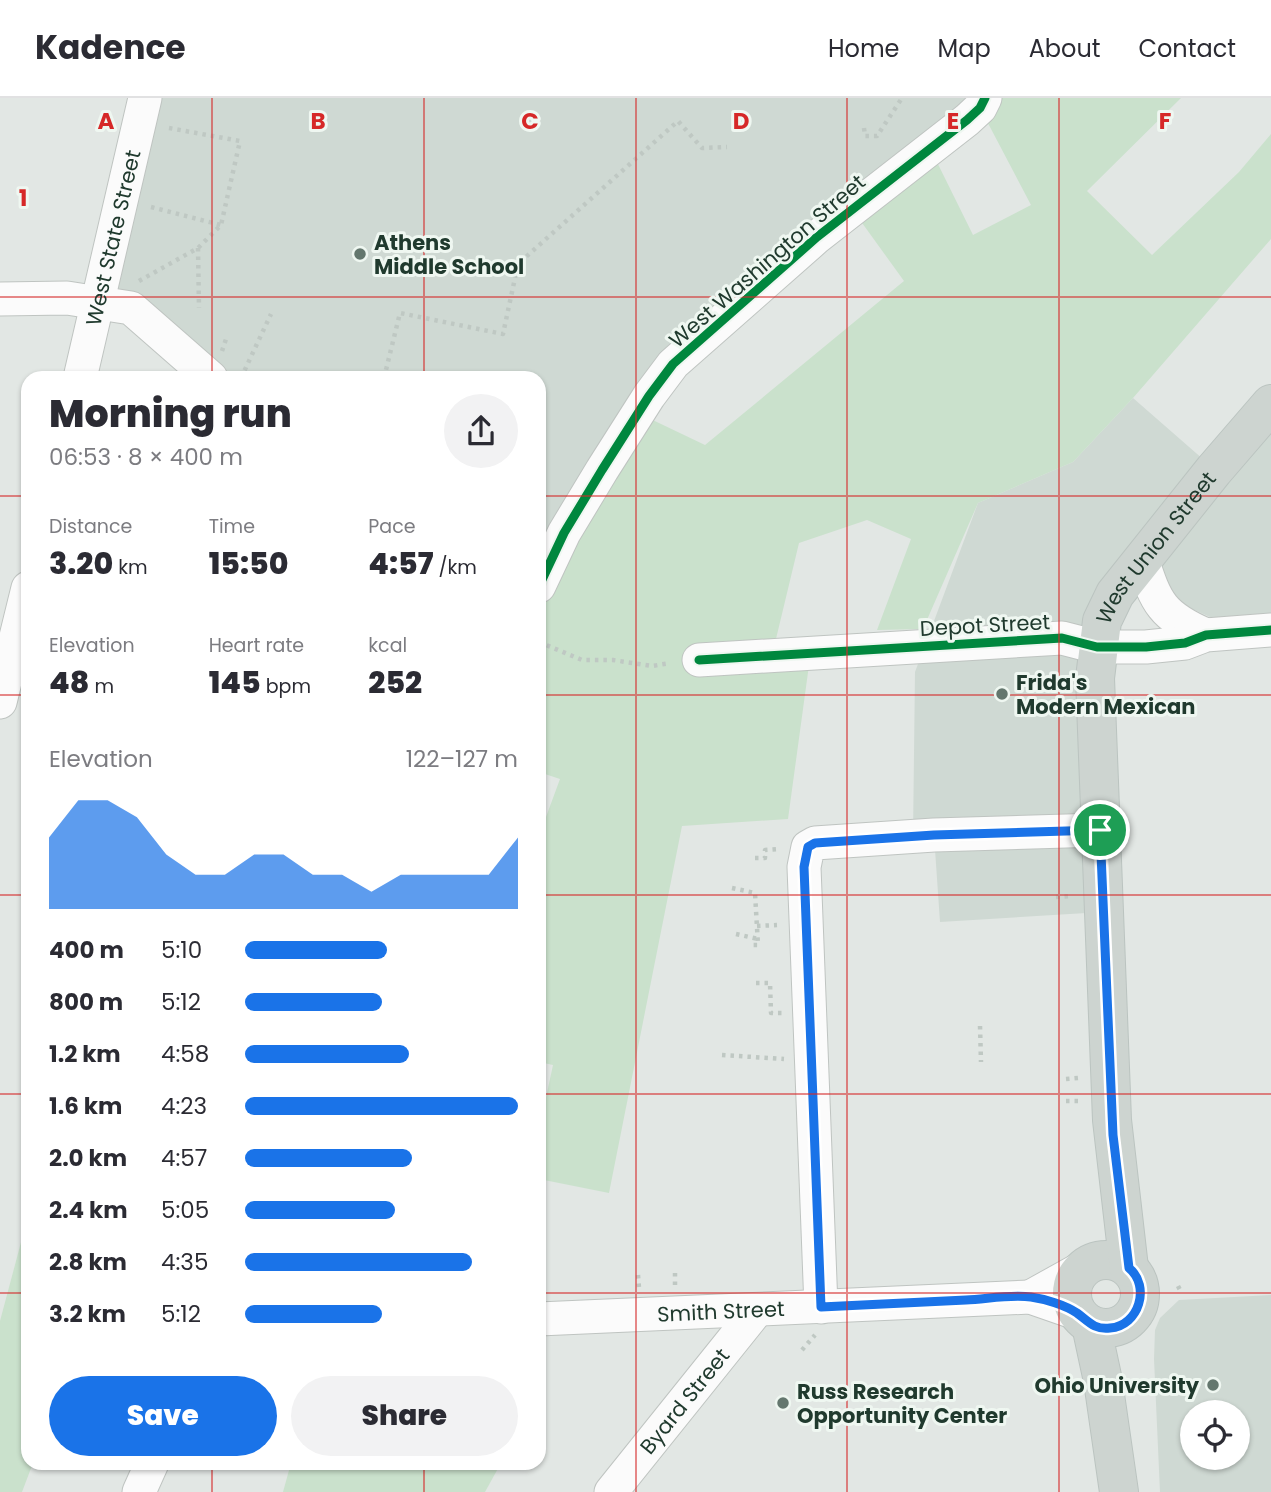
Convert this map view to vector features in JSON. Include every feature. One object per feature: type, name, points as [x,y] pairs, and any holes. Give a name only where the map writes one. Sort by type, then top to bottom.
[{"type":"main road","name":"West Union Street","points":[[1099,1321],[1138,1308],[1140,1297],[1137,1278],[1129,1268],[1113,1135],[1095,678],[1097,647],[1106,612],[1115,594],[1214,470],[1271,404]]},
{"type":"main road","name":"West Union Street","points":[[1113,1135],[1088,1265],[1078,1274],[1072,1290],[1072,1300],[1099,1321],[1125,1492]]},
{"type":"main road","points":[[1088,1265],[1107,1259],[1115,1260],[1129,1268]]},
{"type":"main road","name":"West Union Street","points":[[1099,1321],[1103,1381],[1119,1492]]},
{"type":"street","name":"West State Street","points":[[82,371],[145,98]]},
{"type":"street","name":"West Washington Street","points":[[546,571],[564,533],[595,481],[649,396],[673,365],[817,237],[967,120],[980,108],[985,98]]},
{"type":"street","points":[[0,299],[55,298],[131,308],[203,371]]},
{"type":"street","points":[[1142,559],[1152,590],[1163,608],[1175,619],[1206,635]]},
{"type":"street","points":[[0,702],[21,616]]},
{"type":"street","name":"Depot Street","points":[[699,660],[1062,638],[1097,647],[1146,647],[1185,643],[1206,635],[1271,630]]},
{"type":"street","points":[[821,1307],[804,867],[808,847],[815,843],[900,837],[1100,830]]},
{"type":"street","name":"Smith Street","points":[[1030,1297],[1088,1265]]},
{"type":"street","name":"Smith Street","points":[[546,1319],[1030,1297],[1099,1321]]},
{"type":"street","name":"Byard Street","points":[[611,1492],[757,1310]]},
{"type":"street","points":[[139,1492],[149,1470]]},
{"type":"path","points":[[864,128],[865,136],[877,136],[902,98]]},
{"type":"path","points":[[386,371],[400,313],[503,334],[518,264],[678,121],[702,148],[727,147]]},
{"type":"path","points":[[146,278],[198,248],[221,225],[240,141],[169,128]]},
{"type":"path","points":[[151,207],[221,225]]},
{"type":"path","points":[[198,248],[199,309]]},
{"type":"path","points":[[244,371],[271,314]]},
{"type":"path","points":[[546,645],[582,660],[613,660],[652,666],[699,660]]},
{"type":"path","points":[[755,858],[765,858],[765,850],[792,848]]},
{"type":"path","points":[[732,888],[755,893],[758,945],[752,945]]},
{"type":"path","points":[[1056,897],[1071,896]]},
{"type":"path","points":[[747,900],[755,899]]},
{"type":"path","points":[[736,934],[758,939]]},
{"type":"path","points":[[756,983],[770,983],[771,1013],[785,1013]]},
{"type":"path","points":[[980,1026],[981,1062]]},
{"type":"path","points":[[722,1055],[785,1059],[792,1056]]},
{"type":"path","points":[[1066,1079],[1079,1078]]},
{"type":"path","points":[[1066,1101],[1080,1100]]},
{"type":"shaded area","points":[[145,98],[985,98],[702,339],[546,575],[546,371],[201,371],[99,302]]},
{"type":"shaded area","points":[[1133,398],[1212,467],[1271,409],[1271,619],[1210,617],[1188,607],[1175,596],[1138,575],[1097,647],[1103,912],[940,922],[934,835],[913,836],[915,672],[978,503],[1073,462]]},
{"type":"shaded area","name":"Ohio University","points":[[1271,1295],[1271,1492],[1160,1492],[1154,1359],[1155,1330],[1160,1318],[1179,1300]]},
{"type":"green space","points":[[985,98],[1181,98],[1087,191],[1152,255],[1239,172],[1271,134],[1271,239],[1133,398],[1073,462],[978,503],[923,629],[877,630],[911,539],[867,520],[799,543],[769,668],[809,665],[788,819],[682,826],[609,1193],[546,1180],[546,1098],[553,1065],[546,1064],[546,817],[560,779],[546,774],[546,574],[638,413],[705,445],[904,281],[852,209],[930,148],[973,235],[1031,205],[980,108]]},
{"type":"green space","points":[[21,1242],[21,1470],[30,1470],[22,1492],[0,1492],[0,1321]]},
{"type":"green space","points":[[289,1470],[497,1470],[485,1492],[283,1492]]},
{"type":"cycle path","points":[[546,571],[564,533],[602,470],[649,396],[673,364],[817,237],[967,120],[980,108],[985,98]]},
{"type":"cycle path","points":[[699,660],[1062,638],[1097,647],[1146,647],[1185,643],[1206,635],[1271,630]]},
{"type":"cycle path","points":[[821,1307],[804,867],[808,847],[815,843],[934,835],[1100,830]]},
{"type":"place","name":"Athens Middle School","points":[[360,254]]},
{"type":"place","name":"Frida's Modern Mexican","points":[[1002,694]]},
{"type":"place","name":"Ohio University","points":[[1213,1385]]},
{"type":"place","name":"Russ Research Opportunity Center","points":[[783,1403]]},
{"type":"route","points":[[1100,830],[1113,1135],[1129,1268],[1139,1285],[1138,1308],[1127,1323],[1100,1328],[1082,1319],[1079,1314],[1030,1297],[821,1307],[804,867],[808,847],[815,843],[913,836],[1100,830]]}]
